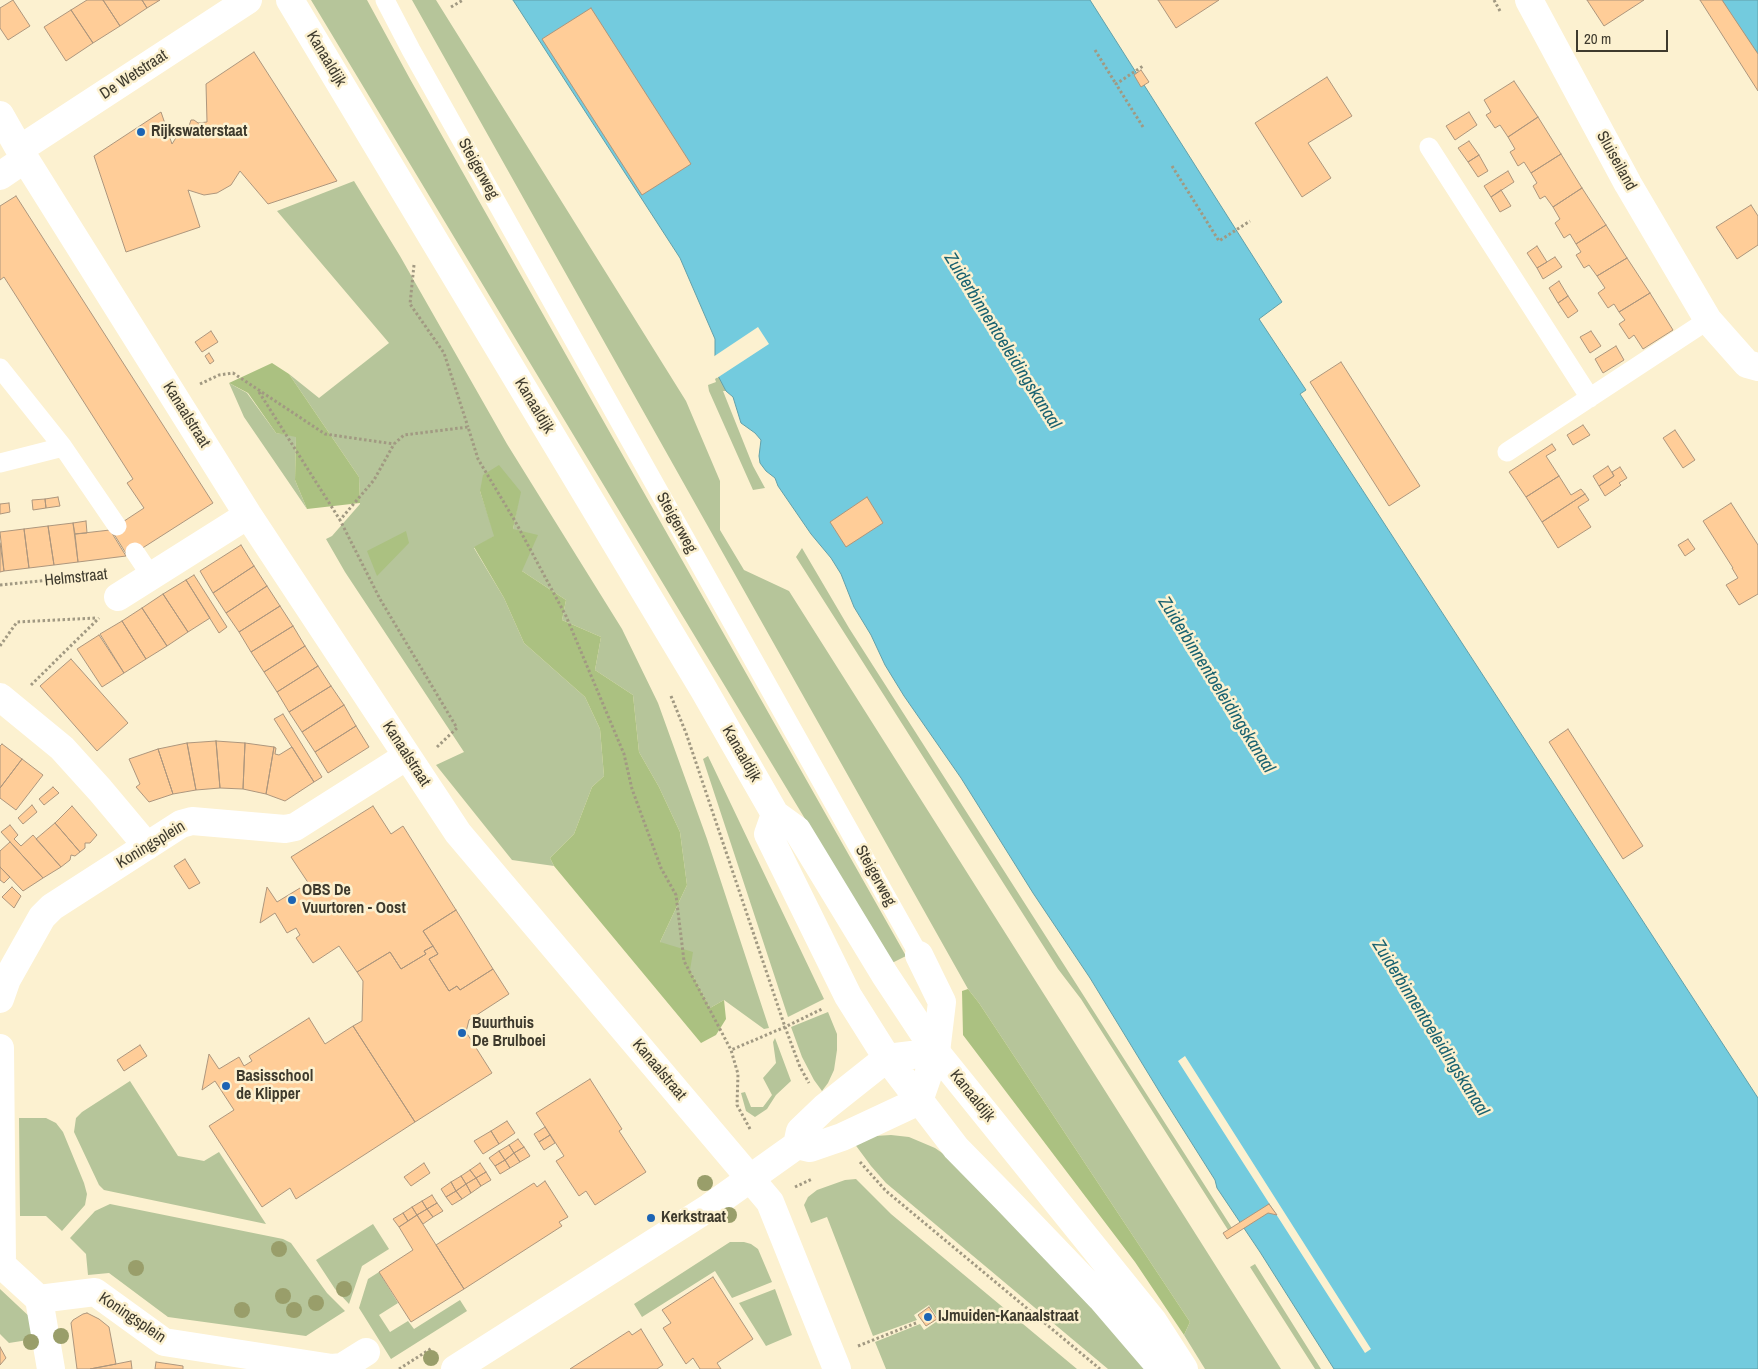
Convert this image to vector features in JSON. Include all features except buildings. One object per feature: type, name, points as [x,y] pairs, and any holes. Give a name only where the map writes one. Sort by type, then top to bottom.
[{"type":"street","name":"De Wetstraat","points":[[0,176],[23,154],[248,0]]},
{"type":"street","name":"Kanaaldijk","points":[[290,0],[704,690],[775,814],[797,830],[885,975],[936,1052],[1154,1321],[1184,1369]]},
{"type":"street","name":"Sluiseiland","points":[[1529,0],[1628,184],[1708,320],[1747,364],[1758,368]]},
{"type":"street","name":"Kanaalstraat","points":[[0,115],[248,514],[464,840],[770,1202],[834,1362]]},
{"type":"street","name":"Helmstraat","points":[[118,597],[248,514]]},
{"type":"street","points":[[0,697],[62,748],[100,790],[146,846]]},
{"type":"street","name":"Koningsplein","points":[[0,999],[7,979],[42,917],[52,907],[181,824],[192,821],[284,829],[295,827],[411,761]]},
{"type":"street","points":[[775,814],[768,834],[848,996],[887,1058],[956,1148],[1101,1298],[1162,1369]]},
{"type":"street","name":"Steigerweg","points":[[919,954],[942,1002],[936,1052]]},
{"type":"street","points":[[0,1048],[1,1265],[39,1299],[51,1369]]},
{"type":"street","points":[[454,1369],[710,1207],[798,1145],[810,1148],[842,1137],[919,1101],[936,1052],[887,1058],[824,1108],[800,1131],[798,1145]]},
{"type":"street","name":"Koningsplein","points":[[39,1299],[95,1292],[164,1342],[332,1368],[342,1367],[366,1352]]},
{"type":"lane","name":"Steigerweg","points":[[385,0],[420,67],[919,954]]},
{"type":"lane","points":[[1429,146],[1590,398]]},
{"type":"lane","points":[[1507,452],[1708,320]]},
{"type":"lane","points":[[0,368],[63,447],[117,526]]},
{"type":"lane","points":[[0,463],[63,447]]},
{"type":"lane","points":[[135,552],[152,576]]},
{"type":"path","points":[[451,7],[463,0]]},
{"type":"path","points":[[1095,50],[1143,127]]},
{"type":"path","points":[[1116,84],[1144,66]]},
{"type":"path","points":[[1172,166],[1219,241],[1250,221]]},
{"type":"path","points":[[415,256],[410,304],[444,353],[478,459],[515,521],[566,616],[621,745],[632,789],[661,868],[676,896],[684,961],[731,1050],[738,1074],[737,1105],[751,1131]]},
{"type":"path","points":[[174,396],[219,375],[233,373],[325,434],[394,444]]},
{"type":"path","points":[[258,390],[340,520],[380,599],[458,728],[411,761]]},
{"type":"path","points":[[340,520],[374,480],[394,444],[404,435],[468,427]]},
{"type":"path","name":"Helmstraat","points":[[0,585],[103,574]]},
{"type":"path","points":[[0,646],[17,622],[100,618],[31,685],[22,715]]},
{"type":"path","points":[[668,689],[686,733],[785,1027],[800,1067],[824,1108]]},
{"type":"path","points":[[731,1050],[785,1027]]},
{"type":"path","points":[[842,1137],[886,1191],[1100,1369]]},
{"type":"path","points":[[834,1362],[916,1323]]},
{"type":"green space","points":[[311,0],[367,0],[906,956],[892,963]]},
{"type":"green space","points":[[412,0],[436,0],[686,401],[720,481],[720,530],[744,570],[789,591],[1281,1369],[1205,1369],[1184,1335],[1190,1322],[968,989]]},
{"type":"green space","points":[[354,181],[400,256],[507,444],[622,629],[658,703],[707,839],[769,1028],[764,1029],[724,1000],[710,1008],[690,970],[660,942],[687,885],[680,832],[659,787],[639,752],[633,695],[595,670],[601,637],[562,620],[566,600],[522,571],[513,529],[520,492],[480,491],[495,536],[474,548],[504,598],[524,643],[585,697],[600,729],[604,776],[592,787],[574,834],[550,858],[554,866],[512,860],[436,765],[464,752],[345,572],[326,539],[332,536],[360,504],[359,477],[289,374],[319,398],[389,343],[277,211]]},
{"type":"green space","points":[[272,363],[289,374],[359,477],[360,503],[307,509],[295,480],[296,437],[276,433],[248,393],[229,383]]},
{"type":"green space","points":[[719,376],[726,391],[723,391],[753,466],[765,488],[753,490],[709,391],[708,385],[716,382],[715,379]]},
{"type":"green space","points":[[229,383],[247,393],[276,433],[296,436],[295,480],[307,509],[244,417]]},
{"type":"green space","points":[[499,465],[521,492],[513,529],[538,535],[522,571],[566,600],[562,620],[601,637],[595,670],[633,695],[639,752],[659,787],[680,832],[687,885],[660,942],[693,952],[690,970],[710,1008],[724,1000],[726,1019],[716,1035],[701,1043],[554,866],[550,858],[574,834],[592,787],[604,776],[600,729],[585,697],[524,643],[504,598],[474,547],[494,536],[480,491],[483,475]]},
{"type":"green space","points":[[406,531],[409,543],[377,576],[367,551]]},
{"type":"green space","points":[[802,548],[849,628],[1232,1228],[1228,1230],[1081,999],[1058,969],[796,557]]},
{"type":"green space","points":[[708,756],[824,999],[788,1017],[703,759]]},
{"type":"green space","points":[[968,989],[1190,1322],[1184,1335],[1135,1262],[963,1035],[962,991]]},
{"type":"green space","points":[[828,1012],[837,1034],[837,1050],[834,1070],[822,1091],[802,1057],[791,1027]]},
{"type":"green space","points":[[775,1038],[791,1081],[776,1095],[767,1109],[755,1117],[746,1111],[741,1093],[745,1092],[751,1107],[763,1107],[772,1095],[763,1078],[776,1063],[773,1042]]},
{"type":"green space","points":[[130,1081],[178,1156],[204,1161],[219,1152],[266,1224],[104,1190],[99,1185],[74,1132],[76,1118],[82,1112]]},
{"type":"green space","points":[[19,1118],[46,1118],[56,1123],[63,1132],[84,1183],[87,1194],[85,1205],[62,1231],[46,1216],[20,1216]]},
{"type":"green space","points":[[875,1136],[909,1137],[935,1148],[958,1164],[1150,1369],[1108,1369],[886,1183],[854,1143]]},
{"type":"green space","points":[[856,1179],[891,1214],[1077,1369],[886,1369],[875,1342],[920,1324],[924,1330],[939,1320],[929,1305],[914,1315],[917,1320],[873,1336],[827,1217],[811,1223],[804,1205],[808,1197],[817,1190],[845,1180]]},
{"type":"green space","points":[[110,1204],[283,1239],[291,1243],[327,1293],[345,1311],[306,1336],[168,1317],[109,1273],[88,1275],[86,1254],[70,1238],[95,1211]]},
{"type":"green space","points":[[373,1224],[389,1249],[362,1266],[349,1304],[335,1289],[316,1260]]},
{"type":"green space","points":[[730,1242],[744,1242],[758,1249],[772,1282],[732,1298],[715,1271],[642,1317],[634,1304]]},
{"type":"green space","points":[[1255,1264],[1321,1369],[1315,1369],[1250,1267]]},
{"type":"green space","points":[[379,1272],[398,1303],[379,1315],[390,1332],[408,1321],[414,1329],[460,1300],[467,1311],[391,1359],[359,1308],[368,1279]]},
{"type":"green space","points":[[0,1289],[32,1319],[34,1339],[9,1343],[0,1334]]},
{"type":"green space","points":[[775,1289],[792,1335],[766,1346],[739,1303]]},
{"type":"water","name":"Zuiderbinnentoeleidingskanaal","points":[[513,0],[1090,0],[1282,302],[1259,319],[1306,390],[1300,394],[1758,1098],[1758,1369],[1334,1369],[1217,1188],[1215,1180],[1090,978],[1033,893],[961,778],[904,696],[854,607],[841,574],[831,558],[811,534],[778,486],[775,478],[760,463],[761,440],[741,423],[733,397],[726,391],[715,370],[715,339],[680,258]]},
{"type":"water","points":[[1722,0],[1758,0],[1758,54],[1730,13]]},
{"type":"pier","points":[[758,327],[769,344],[717,378],[713,370],[713,357]]},
{"type":"pier","points":[[1185,1056],[1371,1349],[1365,1353],[1178,1061]]},
{"type":"place","name":"Rijkswaterstaat","points":[[141,132]]},
{"type":"place","name":"OBS De Vuurtoren - Oost","points":[[292,900]]},
{"type":"place","name":"Buurthuis De Brulboei","points":[[462,1033]]},
{"type":"place","name":"Basisschool de Klipper","points":[[226,1086]]},
{"type":"place","name":"Kerkstraat","points":[[651,1218]]},
{"type":"place","name":"IJmuiden-Kanaalstraat","points":[[928,1317]]}]
